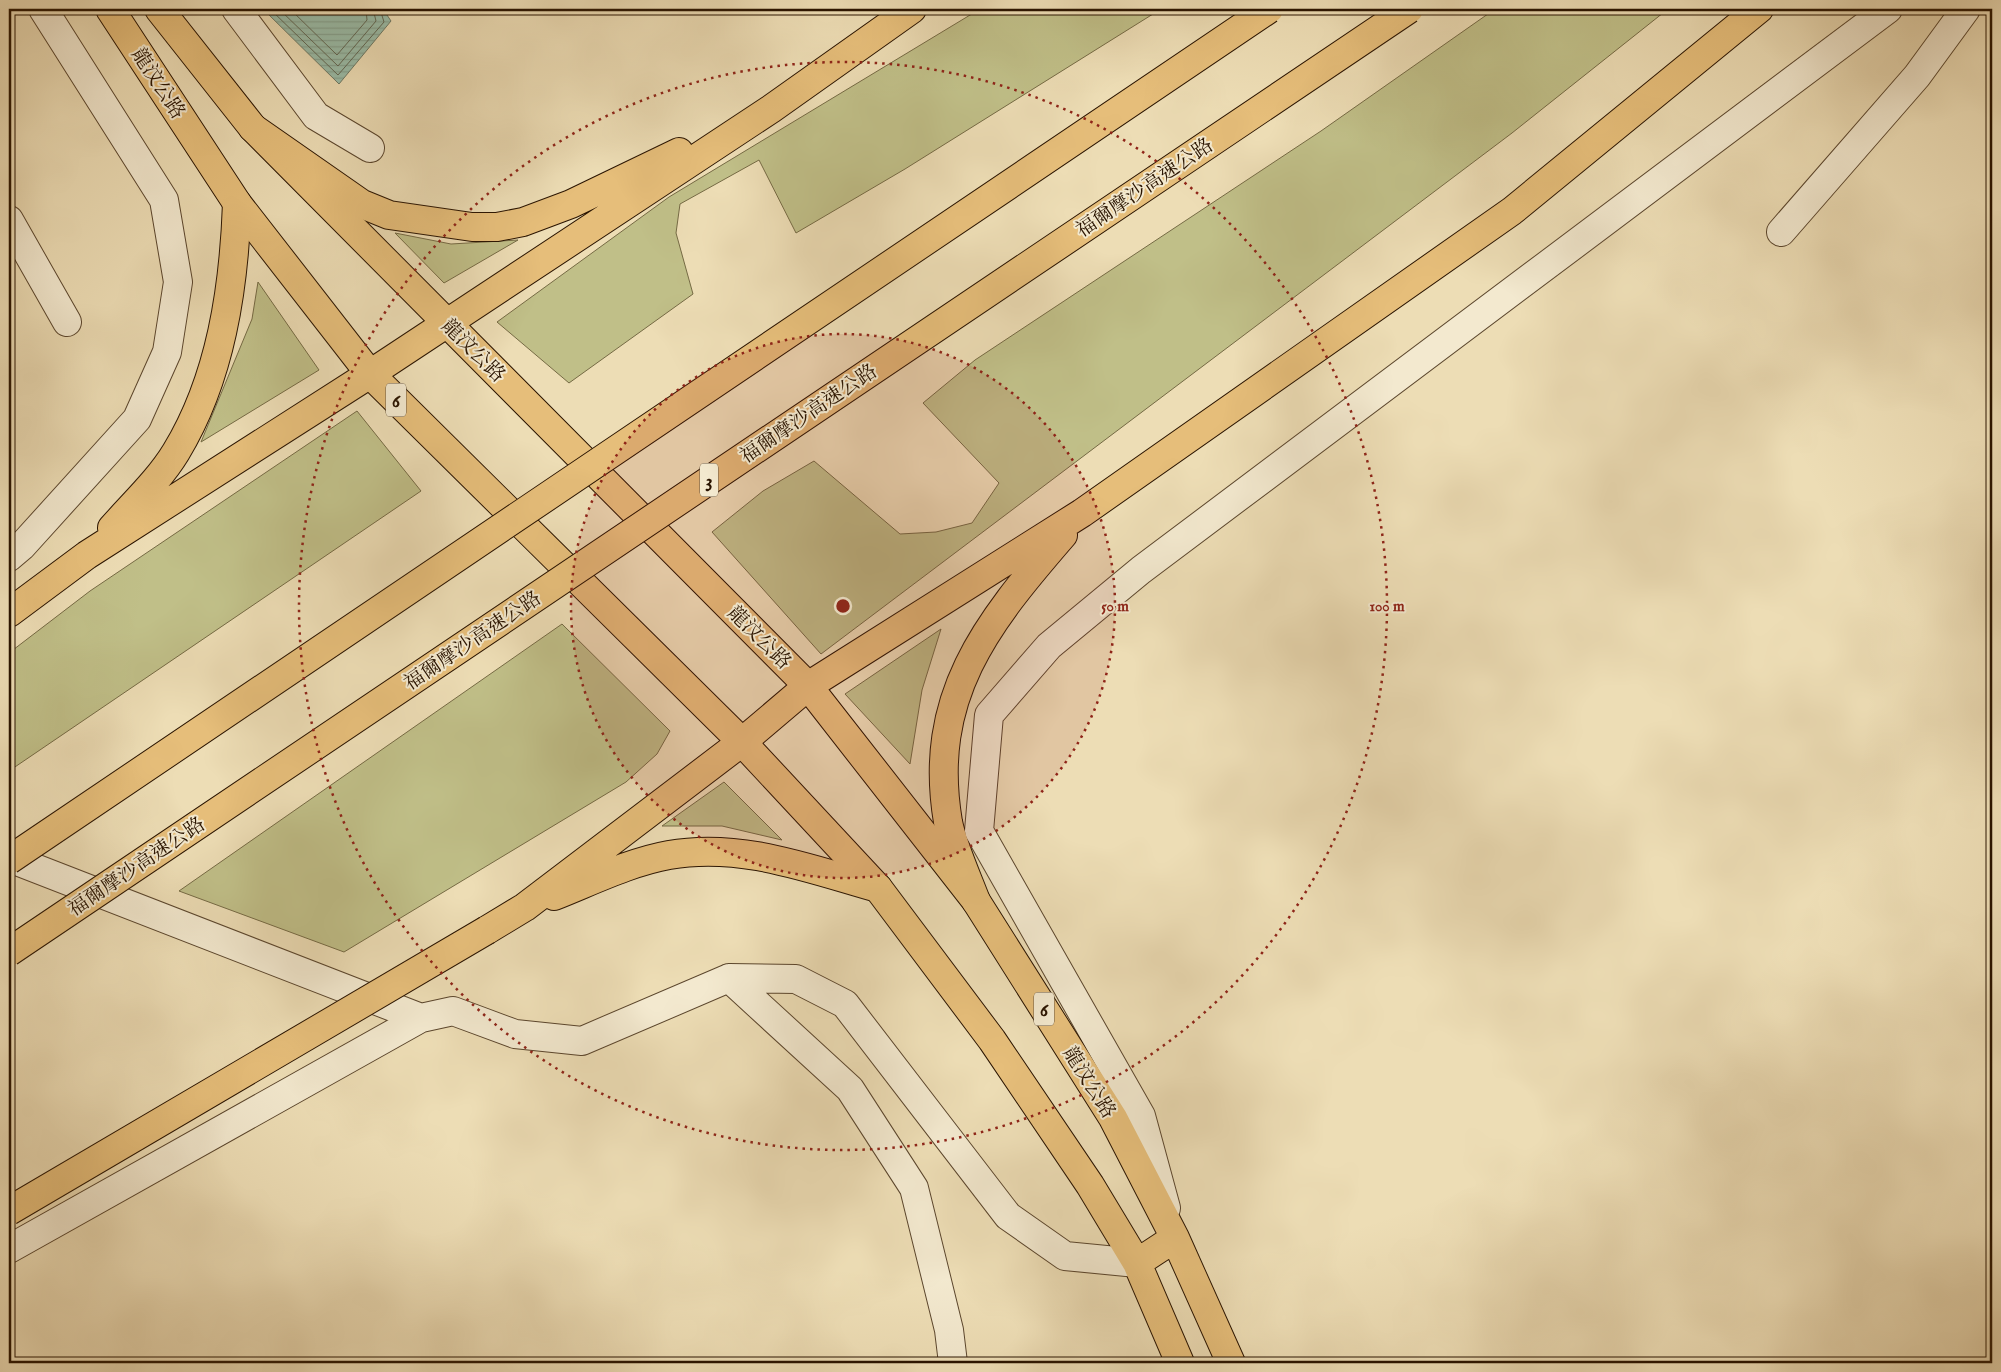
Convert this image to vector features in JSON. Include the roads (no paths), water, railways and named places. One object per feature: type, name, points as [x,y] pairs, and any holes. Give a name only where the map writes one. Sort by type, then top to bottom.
[{"type":"main road","name":"龍汶公路","points":[[110,9],[238,203],[370,374],[742,742],[878,888],[992,1040],[1090,1185],[1137,1263],[1180,1363]]},
{"type":"main road","name":"龍汶公路","points":[[159,9],[253,128],[808,686],[976,901],[1113,1118],[1175,1238],[1231,1363]]},
{"type":"main road","points":[[9,613],[87,555],[370,374],[771,108],[912,9]]},
{"type":"main road","points":[[9,859],[1269,9]]},
{"type":"main road","name":"福爾摩沙高速公路","points":[[9,952],[1409,9]]},
{"type":"main road","points":[[9,1211],[525,907],[742,742],[808,686],[1082,513],[1512,212],[1759,9]]},
{"type":"main road","points":[[253,128],[362,204],[389,215],[472,227],[496,227],[523,222],[571,204],[771,108]]},
{"type":"main road","points":[[87,555],[175,453],[198,408],[220,342],[227,309],[236,252],[238,203]]},
{"type":"main road","points":[[976,901],[949,824],[945,788],[945,754],[951,713],[962,677],[975,650],[1026,578],[1082,513]]},
{"type":"main road","points":[[525,907],[634,865],[668,855],[707,851],[747,854],[878,888]]},
{"type":"main road","points":[[1137,1263],[1175,1238]]},
{"type":"street","points":[[9,556],[22,546],[138,419],[167,352],[178,282],[164,200],[43,9]]},
{"type":"street","points":[[236,9],[316,116],[370,148]]},
{"type":"street","points":[[1175,1238],[1140,1116],[979,831],[989,715],[1049,646],[1141,570],[1888,9]]},
{"type":"street","points":[[1781,232],[1917,76],[1966,9]]},
{"type":"street","points":[[9,220],[67,322]]},
{"type":"street","points":[[9,859],[421,1018]]},
{"type":"street","points":[[729,978],[850,1089],[914,1188],[949,1330],[953,1363]]},
{"type":"street","points":[[9,1249],[421,1018],[453,1010],[515,1034],[582,1041],[729,978],[796,979],[845,1004],[1008,1216],[1064,1256],[1137,1263]]},
{"type":"water","points":[[263,9],[383,9],[391,21],[339,84]]}]
